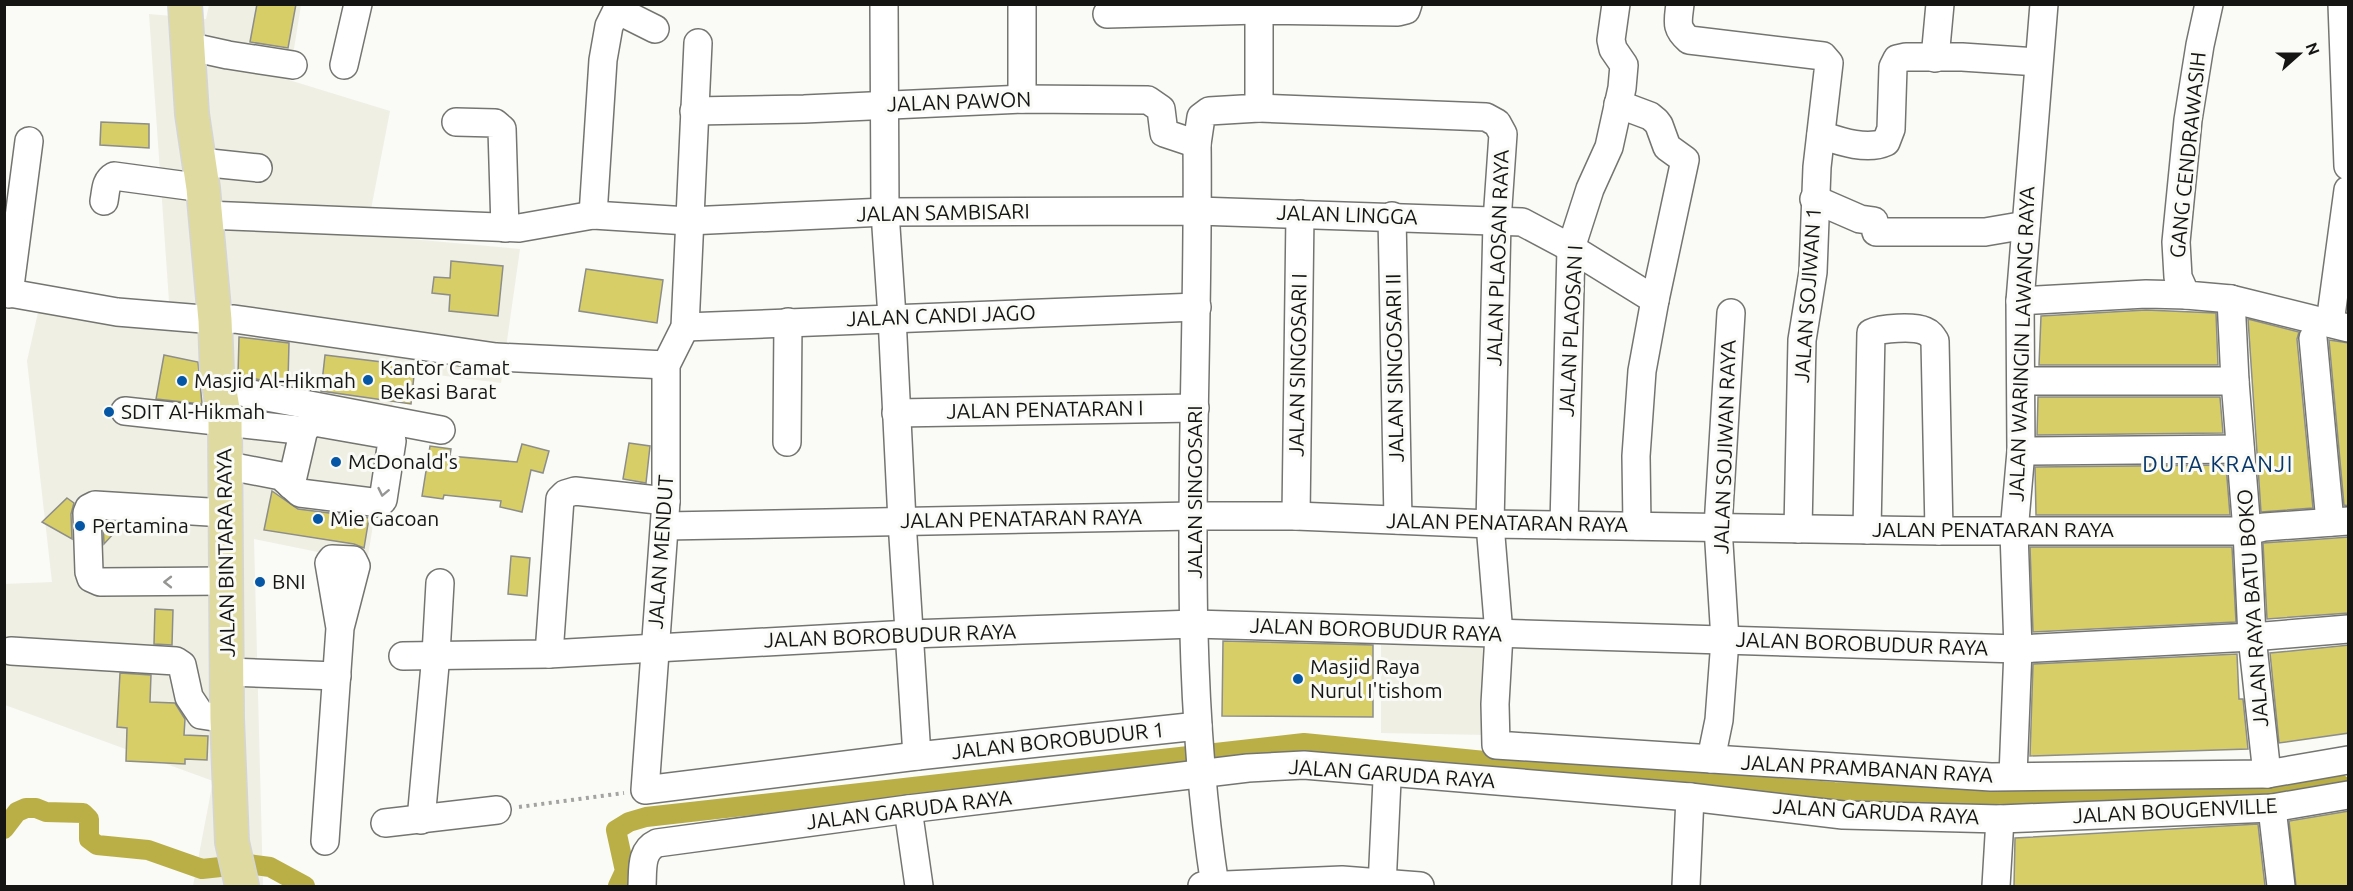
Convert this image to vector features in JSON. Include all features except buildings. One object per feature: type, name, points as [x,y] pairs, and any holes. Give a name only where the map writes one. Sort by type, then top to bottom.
[{"type":"main road","name":"JALAN BINTARA RAYA","points":[[186,4],[192,114],[215,320],[217,373],[225,421],[227,719],[232,843],[242,885]]},
{"type":"street","points":[[344,65],[358,4]]},
{"type":"street","points":[[645,790],[917,756],[885,212],[884,4]]},
{"type":"street","points":[[1022,4],[1022,99]]},
{"type":"street","points":[[1107,14],[1259,10],[1398,12],[1406,10],[1408,4]]},
{"type":"street","name":"JALAN PLAOSAN I","points":[[1564,525],[1570,248],[1590,189],[1609,147],[1618,104],[1624,65],[1613,49],[1611,40],[1616,4]]},
{"type":"street","name":"JALAN SOJIWAN 1","points":[[1680,4],[1678,24],[1681,33],[1689,40],[1823,56],[1829,63],[1814,199],[1813,272],[1802,340],[1798,529]]},
{"type":"street","points":[[1935,58],[1940,4]]},
{"type":"street","name":"JALAN WARINGIN LAWANG RAYA","points":[[2013,777],[2018,649],[2014,532],[2021,451],[2020,300],[2044,4]]},
{"type":"street","name":"GANG CENDRAWASIH","points":[[2186,295],[2176,266],[2176,242],[2188,120],[2209,4]]},
{"type":"street","points":[[2342,4],[2349,166]]},
{"type":"street","points":[[593,215],[603,60],[609,26],[618,8],[655,29]]},
{"type":"street","points":[[1259,10],[1259,108]]},
{"type":"street","name":"JALAN MENDUT","points":[[645,790],[665,513],[666,365],[685,327],[688,220],[698,44]]},
{"type":"street","points":[[187,46],[228,56],[293,65]]},
{"type":"street","points":[[1821,135],[1841,142],[1873,145],[1886,142],[1891,129],[1893,67],[1897,59],[1962,57],[2038,62]]},
{"type":"street","name":"JALAN PAWON","points":[[694,111],[804,109],[1022,99],[1150,100],[1161,109],[1164,133],[1197,144]]},
{"type":"street","points":[[1618,104],[1650,116],[1656,121],[1667,147],[1685,160],[1654,300],[1642,371],[1636,456],[1637,526]]},
{"type":"street","name":"JALAN PLAOSAN RAYA","points":[[1197,144],[1201,117],[1204,112],[1259,108],[1486,117],[1497,123],[1503,134],[1497,221],[1490,524],[1499,634]]},
{"type":"street","points":[[456,122],[495,123],[501,129],[505,228]]},
{"type":"street","points":[[29,141],[7,293],[117,312],[215,320],[234,319],[496,357],[666,365]]},
{"type":"street","name":"JALAN SINGOSARI","points":[[1197,144],[1194,624],[1199,749],[1211,886]]},
{"type":"street","points":[[104,201],[107,184],[114,176],[202,189],[210,163],[258,168]]},
{"type":"street","name":"JALAN SAMBISARI","points":[[202,189],[505,228],[519,228],[593,215],[688,220],[885,212],[1198,211]]},
{"type":"street","points":[[2339,522],[2330,329],[2349,190]]},
{"type":"street","points":[[1814,199],[1860,219],[1874,221],[1876,232],[1985,232],[2026,225]]},
{"type":"street","name":"JALAN LINGGA","points":[[1198,211],[1522,222],[1570,248],[1654,300]]},
{"type":"street","name":"JALAN SINGOSARI I","points":[[1296,516],[1300,214]]},
{"type":"street","name":"JALAN SINGOSARI II","points":[[1392,216],[1398,520]]},
{"type":"street","points":[[2020,300],[2146,294],[2231,299],[2330,329]]},
{"type":"street","name":"JALAN RAYA BATU BOKO","points":[[2231,299],[2252,637],[2267,774]]},
{"type":"street","name":"JALAN CANDI JAGO","points":[[685,327],[892,317],[1197,307]]},
{"type":"street","name":"JALAN SOJIWAN RAYA","points":[[1711,759],[1719,720],[1725,640],[1718,527],[1731,313]]},
{"type":"street","points":[[787,442],[788,322]]},
{"type":"street","points":[[1867,530],[1871,333],[1884,329],[1923,330],[1931,334],[1935,341],[1939,531]]},
{"type":"street","points":[[2021,381],[2235,381]]},
{"type":"street","points":[[220,388],[441,430]]},
{"type":"street","name":"JALAN PENATARAN I","points":[[896,413],[1195,408]]},
{"type":"street","points":[[125,411],[298,430],[314,422],[390,438],[383,500],[380,503],[300,493],[281,476],[224,465]]},
{"type":"street","points":[[291,485],[304,429]]},
{"type":"street","points":[[2021,451],[2240,449]]},
{"type":"street","name":"JALAN PENATARAN RAYA","points":[[549,654],[560,499],[565,494],[575,491],[665,513],[902,521],[1296,516],[1490,524],[2014,532],[2247,531],[2264,527],[2339,522]]},
{"type":"street","points":[[225,513],[95,505],[89,508],[87,513],[91,578],[100,582],[226,581]]},
{"type":"street","points":[[421,820],[440,583]]},
{"type":"street","name":"JALAN BOROBUDUR RAYA","points":[[403,656],[549,654],[654,646],[910,634],[1194,624],[2018,649],[2252,637],[2349,629]]},
{"type":"street","points":[[325,841],[340,628]]},
{"type":"street","name":"JALAN PRAMBANAN RAYA","points":[[1499,634],[1495,704],[1496,745],[1991,777],[2267,774],[2349,760]]},
{"type":"street","points":[[11,651],[176,661],[182,665],[189,697],[201,715],[227,719]]},
{"type":"street","points":[[228,672],[337,676]]},
{"type":"street","name":"JALAN BOROBUDUR 1","points":[[917,756],[1199,749]]},
{"type":"street","name":"JALAN GARUDA RAYA","points":[[642,886],[645,855],[649,847],[657,843],[908,809],[1199,749],[1304,765],[1690,797],[1843,815],[2000,819]]},
{"type":"street","points":[[1382,885],[1390,773]]},
{"type":"street","name":"JALAN BOUGENVILLE","points":[[2000,819],[2272,807],[2349,795]]},
{"type":"street","points":[[1686,886],[1690,797]]},
{"type":"street","points":[[2272,807],[2281,886]]},
{"type":"street","points":[[908,809],[919,886]]},
{"type":"street","points":[[385,823],[497,810]]},
{"type":"street","points":[[1996,886],[2000,819]]},
{"type":"street","points":[[1211,886],[1342,880],[1382,885],[1420,886]]},
{"type":"path","points":[[497,810],[645,790]]},
{"type":"shaded area","points":[[209,5],[301,5],[289,80],[390,111],[366,235],[520,249],[501,383],[398,370],[367,562],[254,539],[263,886],[193,886],[213,781],[5,705],[4,584],[52,582],[27,361],[39,308],[171,330],[149,14],[206,19]]},
{"type":"shaded area","points":[[1483,644],[1489,735],[1381,733],[1381,645]]},
{"type":"waterway","points":[[618,886],[625,871],[616,830],[629,822],[646,817],[1304,743],[1665,779],[1834,792],[2004,800],[2223,794],[2341,785]]},
{"type":"waterway","points":[[4,829],[17,812],[26,808],[36,808],[46,812],[83,813],[89,819],[89,839],[97,845],[148,850],[202,869],[248,864],[270,867],[305,886]]},
{"type":"place","name":"Kantor Camat Bekasi Barat","points":[[368,380]]},
{"type":"place","name":"Masjid Al-Hikmah","points":[[182,381]]},
{"type":"place","name":"SDIT Al-Hikmah","points":[[109,412]]},
{"type":"place","name":"McDonald's","points":[[336,462]]},
{"type":"place","name":"Mie Gacoan","points":[[318,519]]},
{"type":"place","name":"Pertamina","points":[[80,526]]},
{"type":"place","name":"BNI","points":[[260,582]]},
{"type":"place","name":"Masjid Raya Nurul I'tishom","points":[[1298,679]]},
{"type":"district","name":"DUTA KRANJI","points":[[2218,464]]}]
